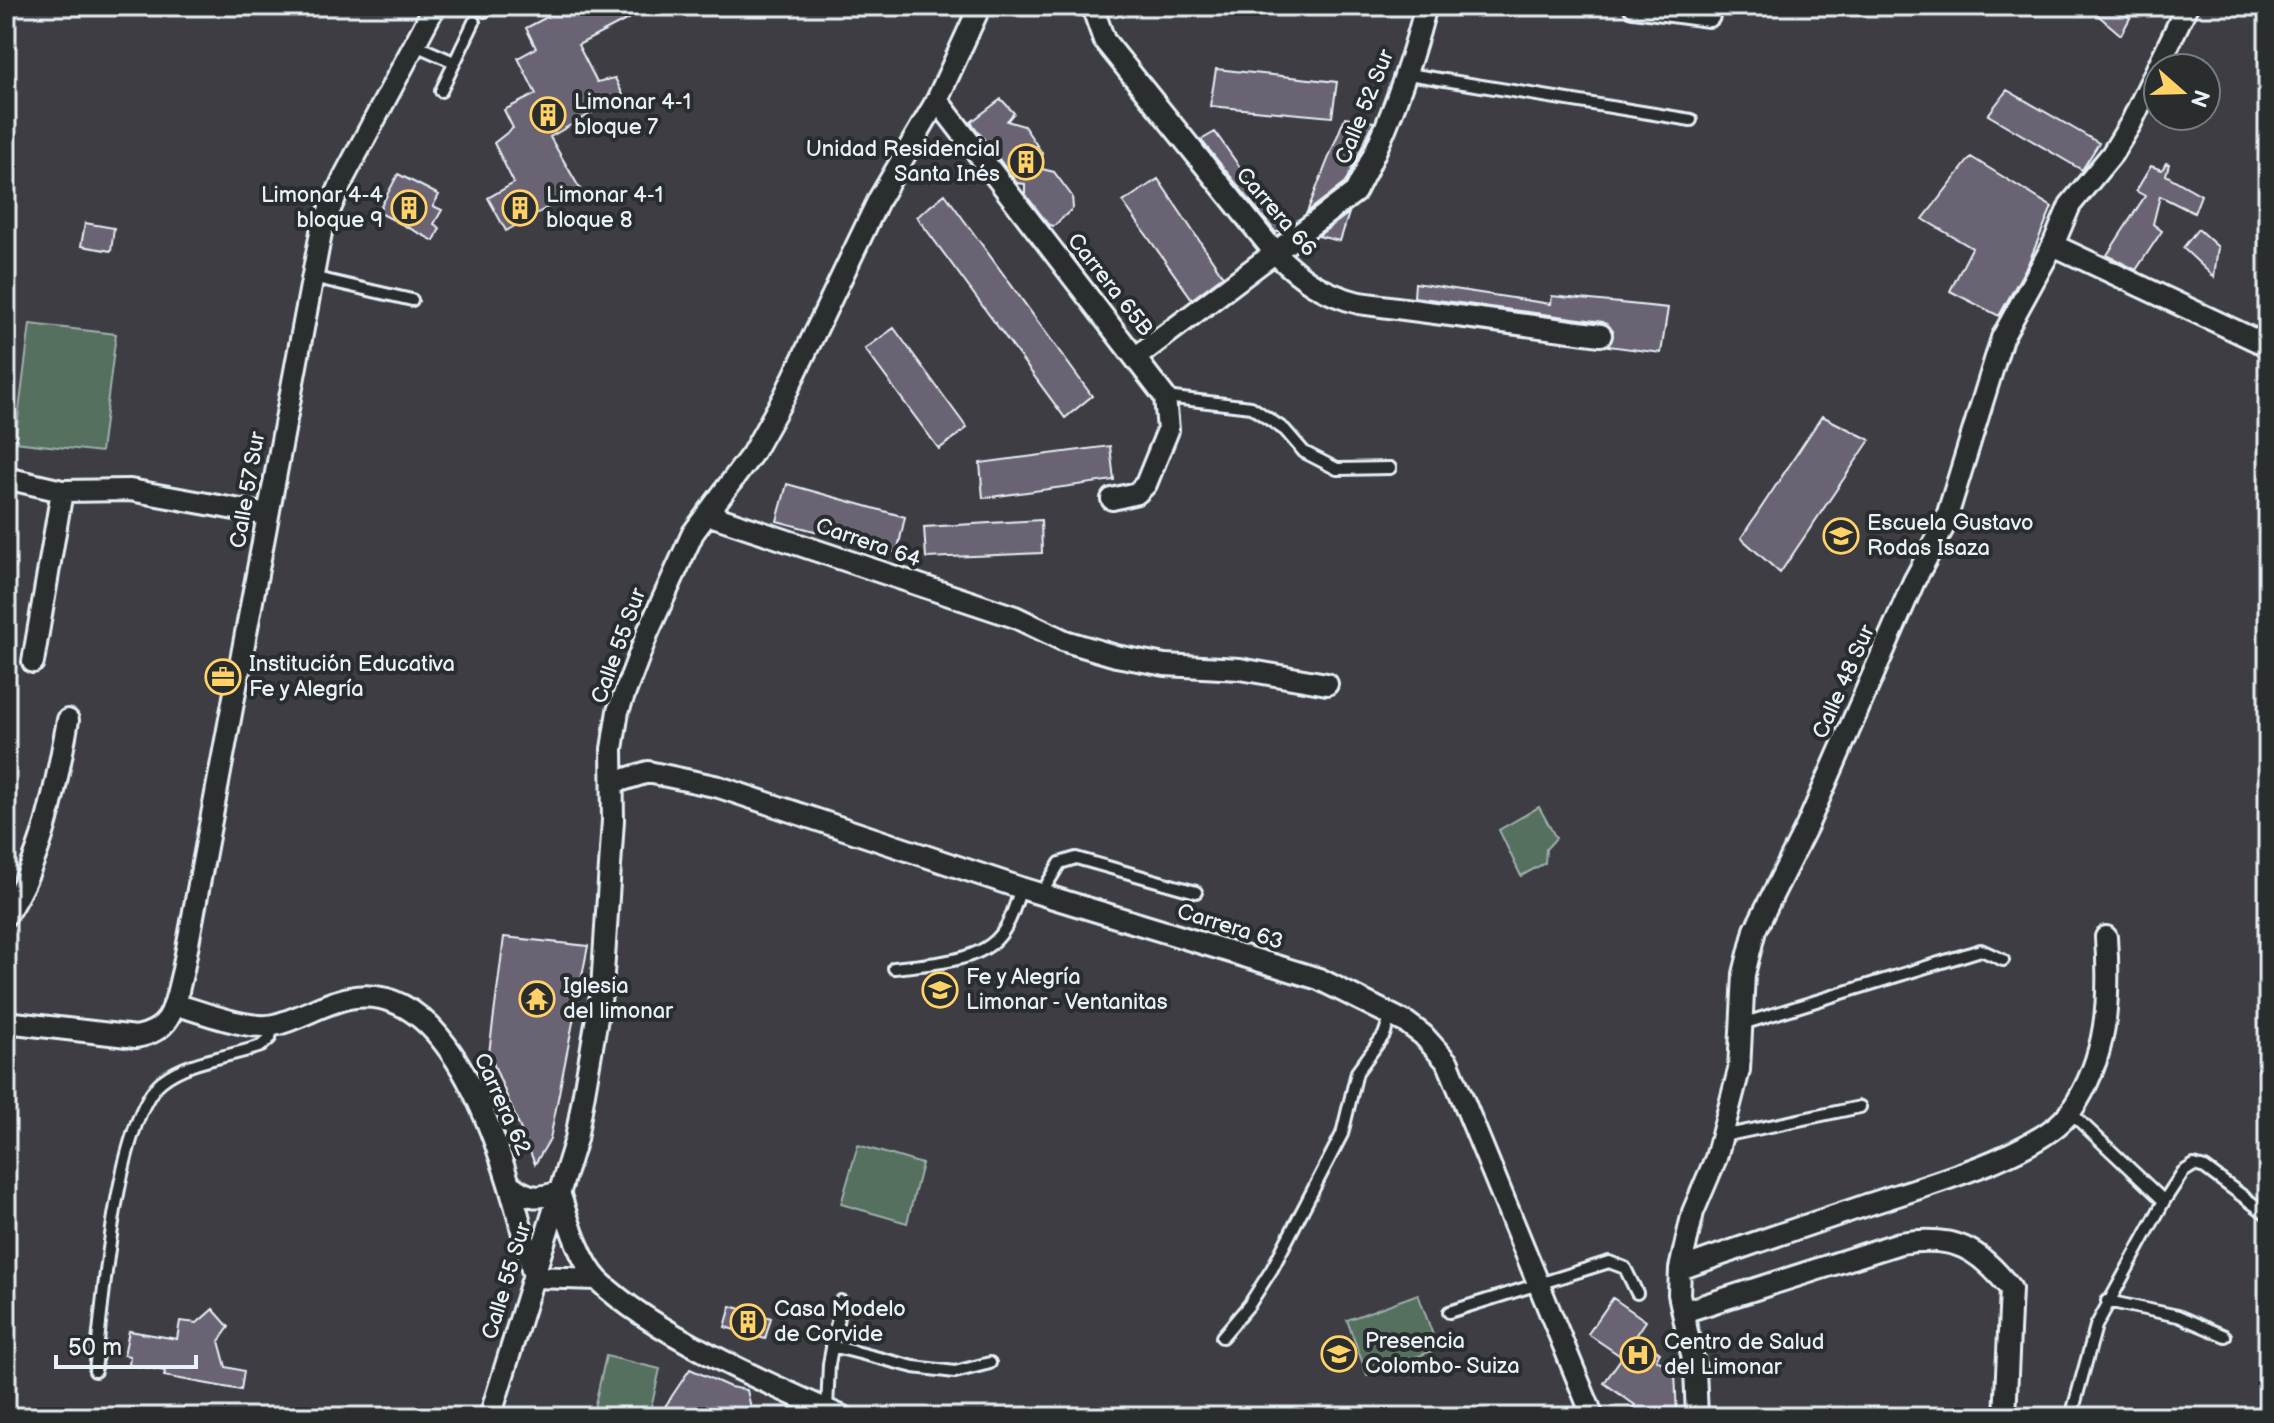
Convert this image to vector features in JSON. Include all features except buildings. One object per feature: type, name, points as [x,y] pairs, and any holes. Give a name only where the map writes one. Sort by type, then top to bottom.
[{"type":"street","name":"Calle 57 Sur","points":[[174,1004],[322,227],[344,177],[435,6]]},
{"type":"street","name":"Calle 55 Sur","points":[[490,1417],[576,1139],[602,989],[613,783],[612,749],[618,711],[669,581],[693,533],[759,443],[879,199],[937,100],[980,6]]},
{"type":"street","name":"Carrera 66","points":[[1092,6],[1104,40],[1276,254],[1299,277],[1327,295],[1359,303],[1601,335]]},
{"type":"street","name":"Calle 52 Sur","points":[[1135,358],[1355,192],[1373,159],[1408,74],[1426,6]]},
{"type":"street","points":[[1634,6],[1709,16]]},
{"type":"street","name":"Calle 48 Sur","points":[[1697,1417],[1695,1369],[1683,1312],[1680,1269],[1693,1212],[1723,1136],[1739,1070],[1744,974],[1755,930],[1807,826],[1914,581],[1944,526],[2002,338],[2053,245],[2070,205],[2112,154],[2131,123],[2187,6]]},
{"type":"street","name":"Carrera 65B","points":[[937,100],[1165,397]]},
{"type":"street","points":[[2053,245],[2268,346]]},
{"type":"street","points":[[1112,499],[1137,493],[1146,484],[1168,430],[1165,397]]},
{"type":"street","points":[[6,478],[62,491],[130,490],[268,515]]},
{"type":"street","points":[[33,662],[62,491]]},
{"type":"street","name":"Carrera 64","points":[[707,514],[1015,617],[1065,641],[1116,656],[1165,665],[1240,669],[1327,684]]},
{"type":"street","points":[[6,915],[24,886],[44,838],[68,720]]},
{"type":"street","name":"Carrera 63","points":[[613,783],[648,772],[663,773],[759,800],[1021,888],[1319,979],[1391,1015],[1423,1035],[1448,1063],[1593,1417]]},
{"type":"street","points":[[1680,1269],[1979,1166],[2044,1135],[2070,1112],[2104,1042],[2110,992],[2106,937]]},
{"type":"street","name":"Carrera 62","points":[[174,1004],[226,1019],[272,1026],[349,998],[387,1001],[423,1020],[461,1065],[512,1186],[534,1277]]},
{"type":"street","points":[[6,1022],[136,1037],[156,1034],[167,1023],[174,1004]]},
{"type":"street","name":"Carrera 62","points":[[512,1186],[527,1197],[539,1199],[559,1192]]},
{"type":"street","points":[[559,1192],[570,1228],[597,1279],[676,1335],[835,1414]]},
{"type":"street","points":[[1683,1312],[1900,1243],[1933,1238],[1954,1241],[1989,1262],[2011,1289],[2005,1417]]},
{"type":"street","points":[[534,1277],[597,1279]]},
{"type":"lane","points":[[441,91],[474,22]]},
{"type":"lane","points":[[415,45],[454,62]]},
{"type":"lane","points":[[1408,74],[1691,120]]},
{"type":"lane","points":[[312,277],[412,300]]},
{"type":"lane","points":[[1165,397],[1251,407],[1267,415],[1311,457],[1337,469],[1390,468]]},
{"type":"lane","points":[[1041,894],[1060,863],[1076,858],[1196,892]]},
{"type":"lane","points":[[894,968],[939,962],[978,951],[997,940],[1009,922],[1021,888]]},
{"type":"lane","points":[[1742,1024],[1981,950],[2003,960]]},
{"type":"lane","points":[[1222,1337],[1249,1305],[1272,1269],[1342,1134],[1357,1072],[1384,1035],[1391,1015]]},
{"type":"lane","points":[[95,1371],[117,1190],[149,1094],[178,1071],[261,1046],[270,1038],[272,1026]]},
{"type":"lane","points":[[1723,1136],[1860,1107]]},
{"type":"lane","points":[[2070,1112],[2164,1201]]},
{"type":"lane","points":[[2071,1417],[2085,1355],[2107,1301],[2183,1172],[2194,1165],[2205,1168],[2268,1215]]},
{"type":"lane","points":[[1449,1312],[1609,1262],[1625,1268],[1637,1293]]},
{"type":"lane","points":[[835,1414],[832,1346],[841,1301]]},
{"type":"lane","points":[[2107,1301],[2178,1316],[2225,1336]]},
{"type":"lane","points":[[832,1346],[914,1367],[955,1372],[990,1363]]},
{"type":"green space","points":[[30,324],[116,334],[101,452],[15,442]]},
{"type":"green space","points":[[1539,807],[1556,838],[1546,849],[1545,863],[1521,876],[1499,830]]},
{"type":"green space","points":[[858,1145],[922,1164],[907,1223],[841,1204]]},
{"type":"green space","points":[[1418,1294],[1438,1349],[1367,1375],[1347,1320]]},
{"type":"green space","points":[[606,1356],[660,1369],[649,1417],[592,1417]]},
{"type":"place","name":"Limonar 4-1 bloque 7","points":[[548,115]]},
{"type":"place","name":"Unidad Residencial Santa Inés","points":[[1026,162]]},
{"type":"place","name":"Limonar 4-4 bloque 9","points":[[409,208]]},
{"type":"place","name":"Limonar 4-1 bloque 8","points":[[520,208]]},
{"type":"place","name":"Escuela Gustavo Rodas Isaza","points":[[1841,536]]},
{"type":"place","name":"Institución Educativa Fe y Alegría","points":[[223,677]]},
{"type":"place","name":"Fe y Alegría Limonar - Ventanitas","points":[[940,990]]},
{"type":"place","name":"Iglesia del limonar","points":[[537,999]]},
{"type":"place","name":"Casa Modelo de Corvide","points":[[748,1322]]},
{"type":"place","name":"Presencia Colombo- Suiza","points":[[1339,1354]]},
{"type":"place","name":"Centro de Salud del Limonar","points":[[1638,1355]]}]
